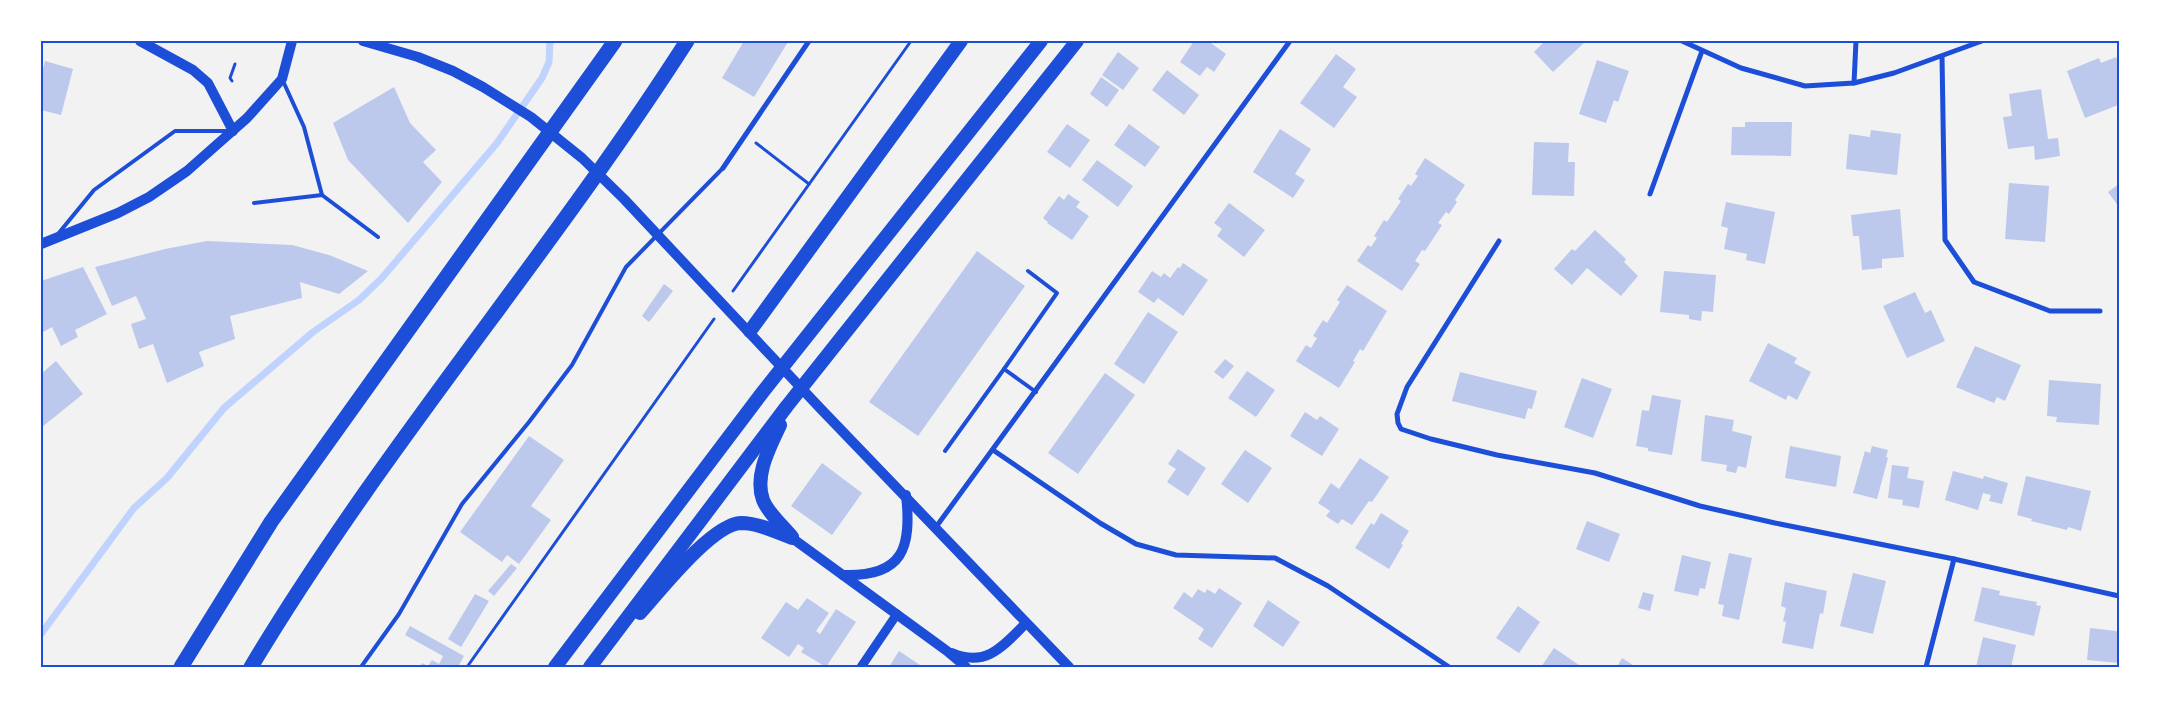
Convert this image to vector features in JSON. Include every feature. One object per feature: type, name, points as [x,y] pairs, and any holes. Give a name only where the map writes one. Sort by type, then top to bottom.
[{"type":"highway","points":[[181,667],[276,515],[614,41]]},
{"type":"highway","points":[[251,667],[312,570],[360,499],[581,194],[687,41]]},
{"type":"highway","points":[[750,331],[961,41]]},
{"type":"highway","points":[[1026,60],[1029,41]]},
{"type":"highway","points":[[555,667],[768,385],[1041,41]]},
{"type":"highway","points":[[590,667],[788,406],[1077,41]]},
{"type":"highway","points":[[788,406],[764,461],[760,482],[763,501],[792,538]]},
{"type":"highway","points":[[590,667],[708,539],[718,531],[734,524],[749,524],[792,538]]},
{"type":"main road","points":[[140,41],[193,70],[208,82],[234,131]]},
{"type":"main road","points":[[41,244],[118,213],[149,197],[187,171],[234,131],[282,79],[292,41]]},
{"type":"main road","points":[[363,41],[418,57],[453,71],[511,104],[559,139],[596,170],[750,331],[819,407],[906,495],[1069,667]]},
{"type":"main road","points":[[843,575],[877,571],[886,567],[901,554],[908,535],[906,495]]},
{"type":"main road","points":[[792,538],[947,651],[966,667]]},
{"type":"main road","points":[[947,651],[966,658],[984,657],[1000,648],[1026,622]]},
{"type":"street","points":[[723,168],[810,41]]},
{"type":"street","points":[[936,527],[1290,41]]},
{"type":"street","points":[[1682,41],[1741,68],[1804,86],[1854,83],[1894,73],[1982,41]]},
{"type":"street","points":[[1854,83],[1856,41]]},
{"type":"street","points":[[1650,194],[1702,51]]},
{"type":"street","points":[[1942,56],[1946,240],[1974,282],[2050,311],[2100,311]]},
{"type":"street","points":[[1499,242],[1407,387],[1397,414],[1398,423],[1401,428],[1431,439],[1497,455],[1595,473],[1728,512],[1954,559],[2119,596]]},
{"type":"street","points":[[993,450],[1136,544],[1176,555],[1274,558],[1328,586],[1449,667]]},
{"type":"street","points":[[1926,667],[1954,559]]},
{"type":"street","points":[[861,667],[897,614]]},
{"type":"lane","points":[[282,79],[304,127],[322,195],[378,237]]},
{"type":"lane","points":[[54,239],[94,190],[175,131],[234,131]]},
{"type":"lane","points":[[361,667],[399,614],[462,504],[530,422],[572,365],[626,267],[723,168]]},
{"type":"lane","points":[[254,203],[322,195]]},
{"type":"lane","points":[[945,451],[1057,293],[1028,271]]},
{"type":"lane","points":[[1004,369],[1036,392]]},
{"type":"path","points":[[729,296],[911,41]]},
{"type":"path","points":[[232,81],[230,78],[235,64]]},
{"type":"path","points":[[745,134],[809,184]]},
{"type":"path","points":[[467,667],[718,312]]},
{"type":"building","points":[[744,41],[788,42],[754,97],[722,78]]},
{"type":"building","points":[[1194,41],[1208,41],[1226,54],[1214,72],[1207,67],[1200,76],[1180,62]]},
{"type":"building","points":[[1545,41],[1586,41],[1553,72],[1534,52]]},
{"type":"building","points":[[1118,52],[1139,68],[1123,90],[1102,75]]},
{"type":"building","points":[[1336,54],[1356,69],[1343,87],[1357,97],[1334,128],[1300,103]]},
{"type":"building","points":[[2116,57],[2119,65],[2118,105],[2085,118],[2067,71],[2099,58],[2101,63]]},
{"type":"building","points":[[1597,60],[1629,71],[1618,102],[1614,100],[1606,123],[1579,114]]},
{"type":"building","points":[[45,61],[73,69],[61,115],[41,110],[41,77]]},
{"type":"building","points":[[1167,70],[1199,95],[1184,115],[1152,90]]},
{"type":"building","points":[[1101,77],[1119,90],[1107,107],[1090,94]]},
{"type":"building","points":[[394,87],[410,123],[436,150],[423,162],[442,182],[408,223],[348,160],[333,123]]},
{"type":"building","points":[[2041,89],[2048,139],[2058,138],[2060,156],[2035,160],[2034,146],[2008,149],[2003,117],[2012,116],[2009,94]]},
{"type":"building","points":[[1745,122],[1792,122],[1791,156],[1731,155],[1732,127],[1745,127]]},
{"type":"building","points":[[1067,124],[1090,140],[1070,168],[1047,152]]},
{"type":"building","points":[[1129,124],[1160,147],[1145,167],[1114,145]]},
{"type":"building","points":[[1280,129],[1311,149],[1295,174],[1305,180],[1293,198],[1253,172]]},
{"type":"building","points":[[1871,130],[1901,134],[1897,175],[1846,169],[1849,134],[1870,137]]},
{"type":"building","points":[[1534,142],[1569,143],[1568,162],[1575,162],[1574,196],[1532,195]]},
{"type":"building","points":[[1425,158],[1465,185],[1455,200],[1457,202],[1449,214],[1446,212],[1438,223],[1442,225],[1425,251],[1422,250],[1415,261],[1420,264],[1402,291],[1357,261],[1368,245],[1371,247],[1377,238],[1374,236],[1384,220],[1387,222],[1401,201],[1398,199],[1408,184],[1411,186],[1418,176],[1415,174]]},
{"type":"building","points":[[1097,160],[1133,186],[1118,207],[1082,180]]},
{"type":"building","points":[[2009,183],[2049,186],[2045,242],[2005,239]]},
{"type":"building","points":[[2119,184],[2119,207],[2108,192]]},
{"type":"building","points":[[1068,194],[1080,202],[1076,207],[1089,216],[1072,240],[1047,223],[1043,218],[1059,196],[1064,200]]},
{"type":"building","points":[[1726,202],[1775,212],[1765,264],[1746,260],[1747,254],[1724,249],[1728,228],[1721,226]]},
{"type":"building","points":[[1229,203],[1265,230],[1244,257],[1217,236],[1222,229],[1214,223]]},
{"type":"building","points":[[1900,209],[1904,257],[1882,259],[1882,268],[1862,270],[1859,236],[1853,236],[1851,215]]},
{"type":"building","points":[[1595,230],[1626,259],[1624,262],[1638,276],[1621,296],[1587,268],[1572,285],[1554,269],[1572,249],[1575,251]]},
{"type":"building","points":[[207,241],[292,245],[329,255],[368,271],[339,294],[300,282],[302,298],[230,316],[235,339],[199,352],[204,366],[167,383],[153,344],[139,349],[131,324],[146,319],[136,296],[112,306],[95,267],[165,249]]},
{"type":"building","points":[[977,251],[1025,286],[918,436],[869,402]]},
{"type":"building","points":[[1183,263],[1208,280],[1183,316],[1158,298],[1154,303],[1138,292],[1152,271],[1161,277],[1164,273],[1170,278]]},
{"type":"building","points":[[83,267],[107,314],[75,330],[78,337],[61,346],[52,327],[43,332],[41,330],[41,281]]},
{"type":"building","points":[[1664,271],[1716,275],[1713,312],[1702,311],[1701,321],[1689,319],[1689,315],[1660,312]]},
{"type":"building","points":[[664,284],[673,291],[649,322],[642,316]]},
{"type":"building","points":[[1347,285],[1387,311],[1363,351],[1360,349],[1353,361],[1355,362],[1339,388],[1296,361],[1306,345],[1311,348],[1317,338],[1313,336],[1323,320],[1327,323],[1340,302],[1337,300]]},
{"type":"building","points":[[1915,292],[1925,313],[1931,310],[1945,341],[1907,358],[1883,306]]},
{"type":"building","points":[[1148,312],[1178,332],[1144,384],[1114,364]]},
{"type":"building","points":[[1768,343],[1797,358],[1794,363],[1811,372],[1797,400],[1788,395],[1786,400],[1749,381]]},
{"type":"building","points":[[1975,346],[2021,365],[2005,401],[1997,397],[1994,403],[1956,387]]},
{"type":"building","points":[[1225,359],[1234,366],[1223,379],[1214,372]]},
{"type":"building","points":[[56,361],[83,394],[42,427],[41,374]]},
{"type":"building","points":[[1247,371],[1275,390],[1256,417],[1228,398]]},
{"type":"building","points":[[1460,372],[1537,391],[1532,409],[1528,408],[1525,419],[1452,401]]},
{"type":"building","points":[[1105,373],[1135,395],[1078,474],[1048,453]]},
{"type":"building","points":[[1582,378],[1612,389],[1593,438],[1564,427]]},
{"type":"building","points":[[2049,380],[2101,384],[2099,425],[2056,422],[2057,417],[2047,416]]},
{"type":"building","points":[[1652,395],[1681,400],[1672,455],[1648,451],[1648,448],[1636,446],[1642,410],[1649,411]]},
{"type":"building","points":[[1305,412],[1317,420],[1320,416],[1339,429],[1322,456],[1290,436]]},
{"type":"building","points":[[1705,415],[1734,420],[1732,431],[1752,436],[1746,468],[1738,466],[1736,473],[1726,471],[1727,465],[1701,461]]},
{"type":"building","points":[[529,436],[564,460],[531,506],[551,520],[519,564],[507,555],[502,562],[460,532]]},
{"type":"building","points":[[1790,446],[1841,456],[1836,487],[1785,478]]},
{"type":"building","points":[[1872,446],[1888,450],[1886,457],[1888,458],[1877,499],[1853,493],[1865,451],[1870,453]]},
{"type":"building","points":[[1178,449],[1206,468],[1188,496],[1167,482],[1176,469],[1168,464]]},
{"type":"building","points":[[1245,450],[1272,468],[1248,503],[1221,484]]},
{"type":"building","points":[[1360,458],[1389,477],[1372,502],[1369,501],[1352,525],[1342,519],[1338,524],[1326,516],[1330,511],[1318,503],[1331,483],[1339,489]]},
{"type":"building","points":[[822,463],[862,493],[832,535],[791,506]]},
{"type":"building","points":[[1892,465],[1909,467],[1907,478],[1924,481],[1919,508],[1902,505],[1903,500],[1888,498]]},
{"type":"building","points":[[1953,471],[1983,479],[1984,476],[2008,483],[2002,504],[1989,501],[1991,495],[1983,493],[1978,510],[1945,500]]},
{"type":"building","points":[[2026,476],[2091,491],[2081,531],[2068,527],[2067,530],[2031,521],[2032,519],[2017,515]]},
{"type":"building","points":[[1381,513],[1409,531],[1389,569],[1355,548],[1371,523],[1374,525]]},
{"type":"building","points":[[1587,521],[1620,534],[1609,562],[1576,549]]},
{"type":"building","points":[[1729,553],[1752,558],[1739,620],[1722,616],[1724,605],[1718,604]]},
{"type":"building","points":[[1682,555],[1711,562],[1705,589],[1700,588],[1698,596],[1674,591]]},
{"type":"building","points":[[511,564],[517,568],[494,596],[488,591]]},
{"type":"building","points":[[1853,573],[1886,581],[1873,634],[1840,626]]},
{"type":"building","points":[[1785,582],[1827,591],[1823,614],[1820,613],[1813,649],[1782,643],[1786,622],[1783,621],[1786,608],[1781,606]]},
{"type":"building","points":[[1982,587],[2000,591],[1999,595],[2037,602],[2036,605],[2041,606],[2034,636],[1974,621]]},
{"type":"building","points":[[1219,588],[1242,603],[1212,648],[1198,639],[1204,629],[1173,608],[1184,592],[1192,598],[1198,589],[1205,593],[1207,589],[1215,594]]},
{"type":"building","points":[[1643,592],[1654,595],[1650,611],[1638,608]]},
{"type":"building","points":[[475,594],[489,601],[461,647],[448,639]]},
{"type":"building","points":[[807,598],[829,613],[816,631],[820,634],[836,609],[856,622],[826,667],[801,652],[804,648],[798,644],[789,657],[761,638],[786,602],[798,610]]},
{"type":"building","points":[[1268,600],[1300,622],[1283,647],[1253,626]]},
{"type":"building","points":[[1518,606],[1540,622],[1519,653],[1496,638]]},
{"type":"building","points":[[410,626],[464,656],[458,667],[420,667],[422,663],[428,666],[432,660],[439,664],[443,656],[405,635]]},
{"type":"building","points":[[2090,628],[2119,633],[2119,663],[2087,660]]},
{"type":"building","points":[[1983,637],[2016,645],[2011,667],[1976,667]]},
{"type":"building","points":[[1554,648],[1582,667],[1541,667]]},
{"type":"building","points":[[899,651],[923,667],[889,667]]},
{"type":"building","points":[[1622,658],[1636,667],[1617,667]]},
{"type":"waterway","points":[[41,634],[134,508],[167,478],[224,408],[313,332],[359,300],[381,279],[497,143],[542,78],[549,62],[550,41]]}]
